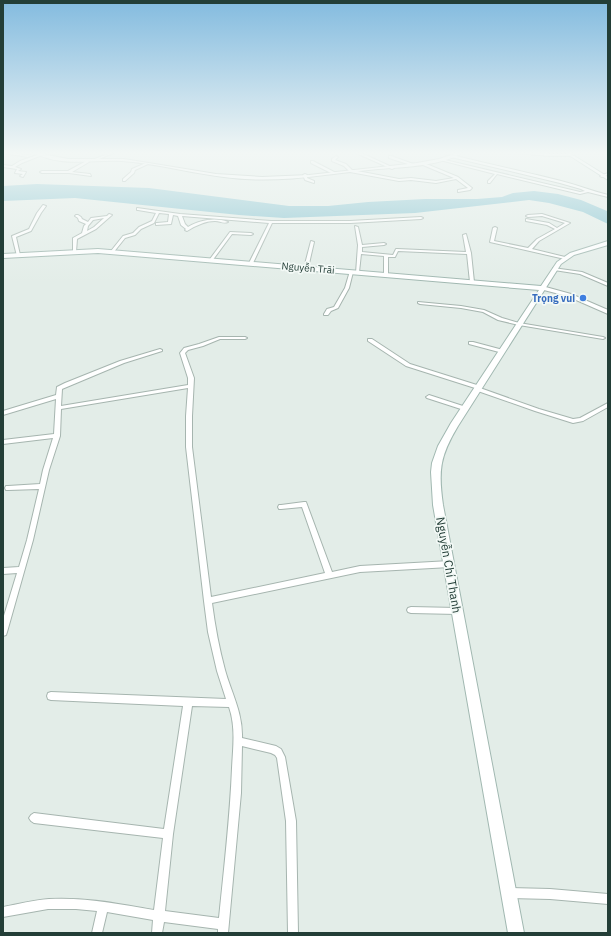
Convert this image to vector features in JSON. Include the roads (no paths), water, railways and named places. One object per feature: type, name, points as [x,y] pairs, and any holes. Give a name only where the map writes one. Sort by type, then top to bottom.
[{"type":"main road","name":"Nguyễn Chí Thanh","points":[[516,933],[457,611],[450,564],[437,501],[434,470],[441,446],[554,269],[564,258],[572,254],[608,243]]},
{"type":"main road","name":"Nguyễn Trãi","points":[[3,256],[74,252],[112,252],[542,288]]},
{"type":"street","points":[[18,255],[14,236],[30,230],[44,206]]},
{"type":"street","points":[[138,209],[227,220]]},
{"type":"street","points":[[112,252],[124,237],[134,234],[140,228],[154,222],[158,212]]},
{"type":"street","points":[[157,224],[170,223],[171,214]]},
{"type":"street","points":[[529,249],[536,242],[557,228],[568,223],[542,214],[528,218],[557,228]]},
{"type":"street","points":[[180,215],[182,222],[188,229],[213,220],[350,222],[421,218]]},
{"type":"street","points":[[77,216],[80,220],[88,223]]},
{"type":"street","points":[[74,252],[75,239],[95,228],[109,216],[93,218],[88,223],[84,234]]},
{"type":"street","points":[[227,220],[231,233]]},
{"type":"street","points":[[251,264],[271,222]]},
{"type":"street","points":[[326,314],[329,310],[336,308],[354,272],[361,246],[360,237],[356,227]]},
{"type":"street","points":[[492,242],[495,228]]},
{"type":"street","points":[[231,233],[251,234]]},
{"type":"street","points":[[211,260],[231,233]]},
{"type":"street","points":[[465,235],[469,253],[472,282]]},
{"type":"street","points":[[517,246],[520,239]]},
{"type":"street","points":[[486,241],[517,246],[564,258]]},
{"type":"street","points":[[306,268],[312,242]]},
{"type":"street","points":[[361,246],[384,244]]},
{"type":"street","points":[[360,253],[395,255],[397,250],[469,253]]},
{"type":"street","points":[[386,255],[386,275]]},
{"type":"street","points":[[554,269],[582,273],[607,283]]},
{"type":"street","name":"Nguyễn Trãi","points":[[542,288],[568,295],[608,312]]},
{"type":"street","points":[[420,303],[458,306],[484,311],[500,319],[519,324],[603,338]]},
{"type":"street","points":[[3,912],[48,904],[103,906],[224,929],[236,793],[238,741],[237,720],[216,650],[208,601],[189,447],[191,375],[182,356],[183,350],[219,338],[245,338]]},
{"type":"street","points":[[370,340],[408,365],[573,421],[581,420],[608,405]]},
{"type":"street","points":[[471,343],[501,351]]},
{"type":"street","points":[[3,632],[57,436],[59,388],[122,362],[160,350]]},
{"type":"street","points":[[58,408],[191,386]]},
{"type":"street","points":[[3,413],[59,396]]},
{"type":"street","points":[[429,397],[464,408]]},
{"type":"street","points":[[3,442],[57,436]]},
{"type":"street","points":[[8,488],[43,486]]},
{"type":"street","points":[[281,507],[304,504],[329,574]]},
{"type":"street","points":[[208,601],[329,574],[377,567],[450,564]]},
{"type":"street","points":[[3,571],[21,570]]},
{"type":"street","points":[[411,610],[457,611]]},
{"type":"street","points":[[51,696],[232,703]]},
{"type":"street","points":[[157,933],[168,834],[188,702]]},
{"type":"street","points":[[238,741],[273,749],[278,752],[281,757],[291,821],[293,933]]},
{"type":"street","points":[[34,818],[168,834]]},
{"type":"street","points":[[509,893],[550,894],[608,899]]},
{"type":"street","points":[[97,933],[103,906]]},
{"type":"water","points":[[3,196],[209,196],[289,206],[328,206],[425,199],[477,199],[506,196],[564,196],[581,200],[607,211],[608,224],[583,212],[549,203],[529,200],[415,213],[284,218],[239,215],[75,198],[3,201]]},
{"type":"place","name":"Trọng vui","points":[[583,298]]}]
